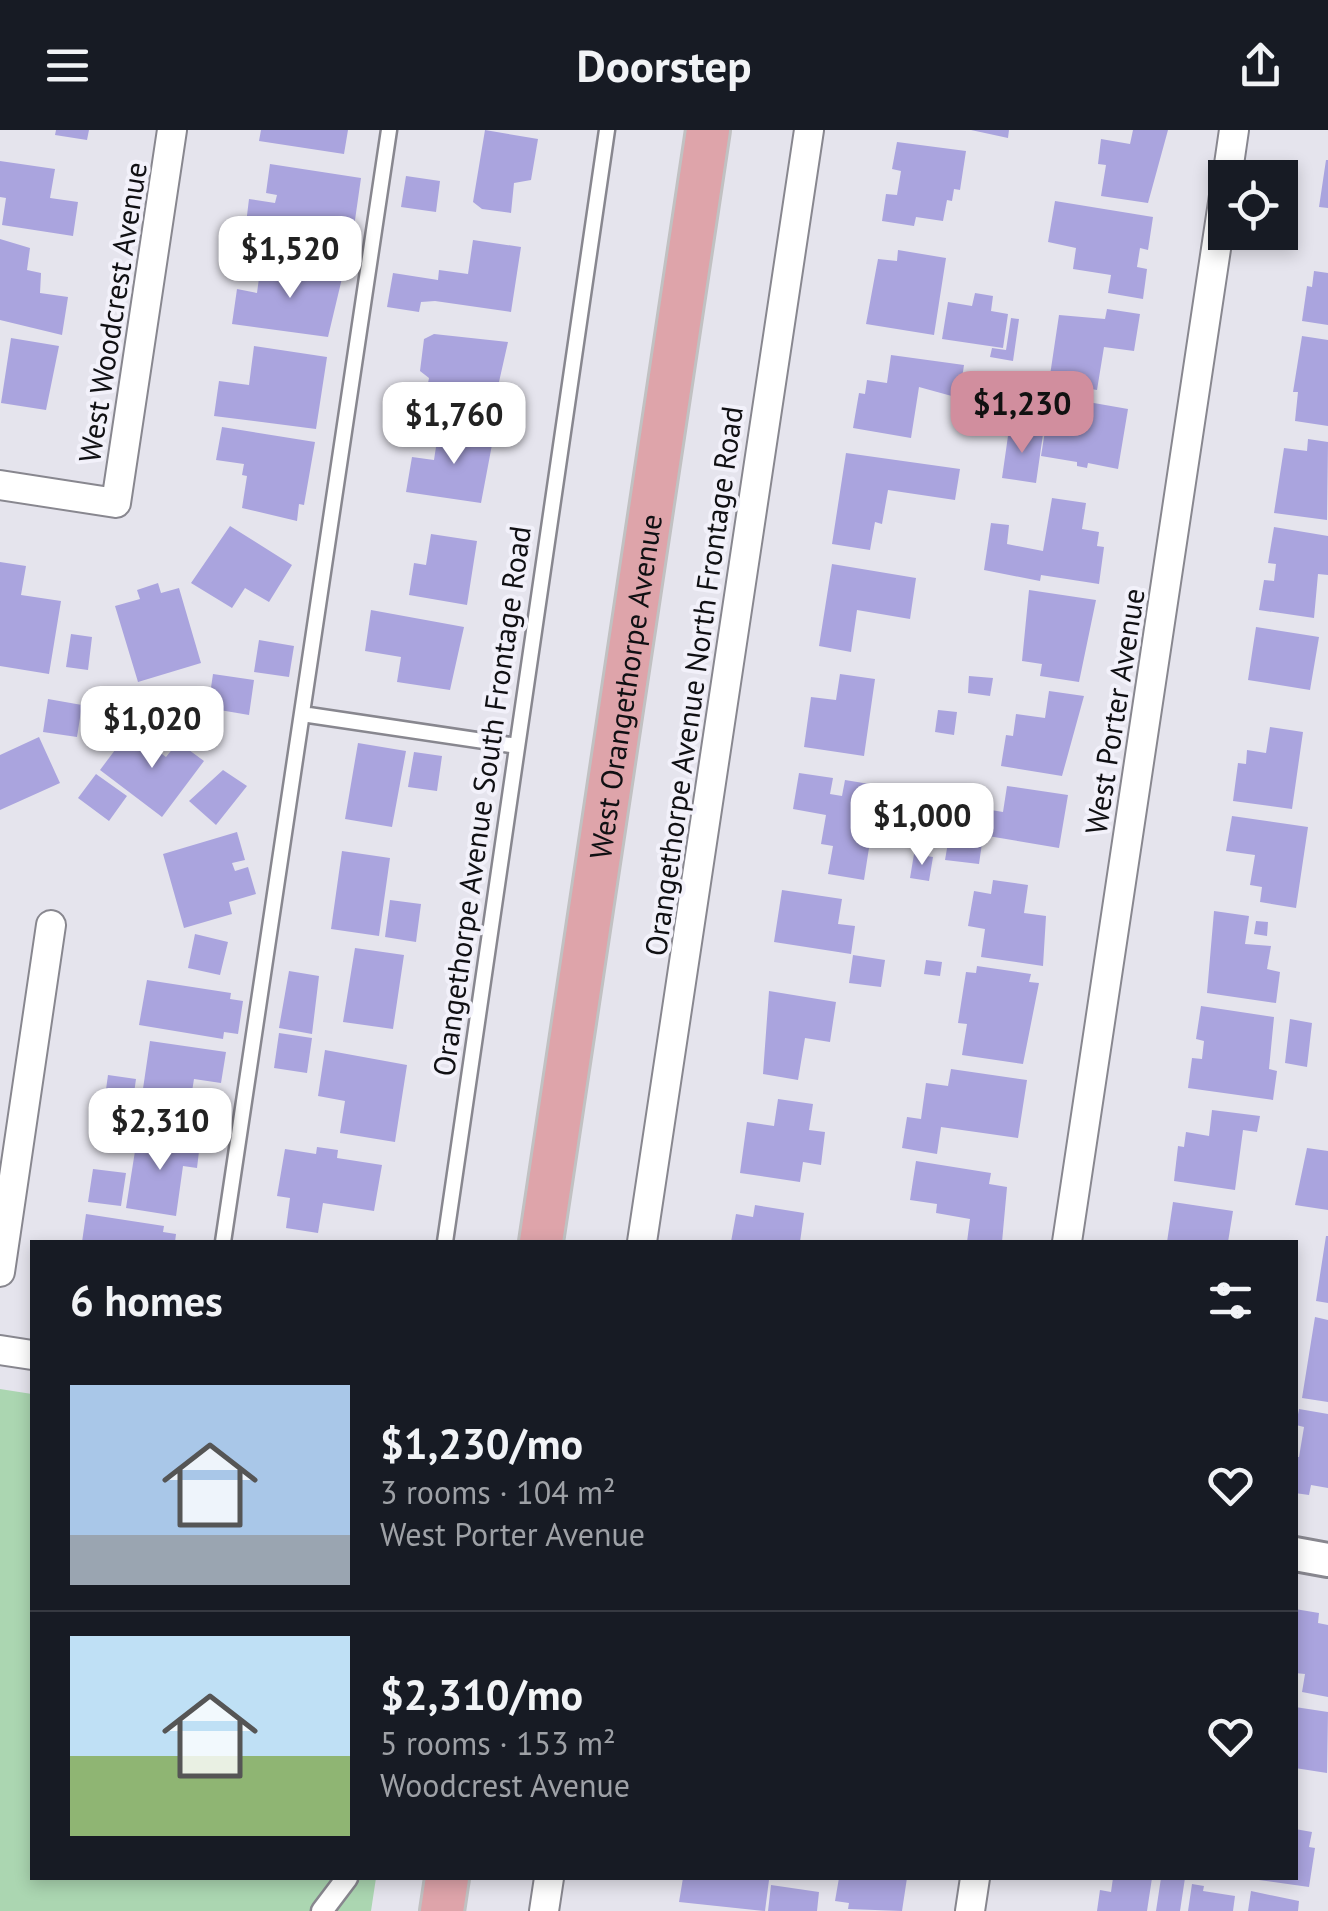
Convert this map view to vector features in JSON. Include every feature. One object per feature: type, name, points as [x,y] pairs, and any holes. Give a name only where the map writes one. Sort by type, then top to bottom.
[{"type":"main road","name":"West Orangethorpe Avenue","points":[[541,1240],[708,130]]},
{"type":"main road","points":[[442,1911],[447,1880]]},
{"type":"street","name":"West Woodcrest Avenue","points":[[0,485],[116,503],[172,130]]},
{"type":"street","name":"Orangethorpe Avenue North Frontage Road","points":[[642,1240],[808,130]]},
{"type":"street","points":[[1230,160],[1234,130]]},
{"type":"street","name":"West Porter Avenue","points":[[1067,1240],[1216,250]]},
{"type":"street","points":[[0,1272],[51,924]]},
{"type":"street","points":[[0,1350],[30,1354]]},
{"type":"street","points":[[1298,1555],[1328,1560]]},
{"type":"street","points":[[322,1911],[345,1880]]},
{"type":"street","points":[[544,1911],[549,1880]]},
{"type":"street","points":[[970,1911],[975,1880]]},
{"type":"lane","points":[[223,1240],[389,130]]},
{"type":"lane","name":"Orangethorpe Avenue South Frontage Road","points":[[445,1240],[607,130]]},
{"type":"lane","points":[[302,714],[517,746]]},
{"type":"green space","points":[[0,1389],[30,1394],[30,1880],[376,1880],[371,1911],[0,1911]]},
{"type":"building","points":[[56,130],[89,130],[87,140],[55,135]]},
{"type":"building","points":[[261,130],[348,130],[344,154],[259,141]]},
{"type":"building","points":[[485,130],[538,139],[531,180],[514,183],[511,213],[482,209],[473,202]]},
{"type":"building","points":[[971,130],[1009,130],[1008,138]]},
{"type":"building","points":[[1133,130],[1168,130],[1148,203],[1101,196],[1106,165],[1098,164],[1101,139],[1130,144]]},
{"type":"building","points":[[897,142],[966,151],[960,190],[954,189],[952,201],[947,200],[943,221],[916,217],[914,226],[882,221],[886,194],[897,195],[901,171],[892,169]]},
{"type":"building","points":[[1328,160],[1328,208],[1319,207]]},
{"type":"building","points":[[0,161],[55,169],[50,198],[78,202],[73,236],[2,225],[6,198],[0,197]]},
{"type":"building","points":[[270,164],[361,178],[351,248],[245,232],[249,199],[275,203],[277,195],[266,193]]},
{"type":"building","points":[[406,176],[440,181],[436,212],[401,207]]},
{"type":"building","points":[[1055,201],[1153,217],[1148,250],[1140,248],[1137,267],[1147,269],[1143,299],[1108,293],[1111,275],[1073,269],[1076,248],[1048,242]]},
{"type":"building","points":[[0,239],[30,248],[27,270],[41,273],[40,293],[68,297],[62,335],[0,320]]},
{"type":"building","points":[[473,240],[521,247],[511,312],[435,301],[421,302],[419,312],[387,307],[393,273],[438,280],[439,270],[468,274]]},
{"type":"building","points":[[898,250],[946,258],[934,335],[866,324],[878,259],[897,261]]},
{"type":"building","points":[[261,263],[343,274],[328,337],[232,324],[237,289],[257,293]]},
{"type":"building","points":[[1314,271],[1328,273],[1328,325],[1302,321],[1307,286],[1312,287]]},
{"type":"building","points":[[975,293],[993,296],[991,311],[1008,314],[1003,348],[942,339],[948,302],[972,306]]},
{"type":"building","points":[[1107,309],[1140,314],[1134,351],[1104,347],[1097,390],[1049,382],[1059,315],[1105,319]]},
{"type":"building","points":[[1011,318],[1019,319],[1013,361],[990,357],[992,348],[1006,350]]},
{"type":"building","points":[[434,334],[508,342],[492,413],[425,398],[429,378],[420,371],[424,339]]},
{"type":"building","points":[[1302,336],[1328,340],[1328,426],[1295,421],[1298,392],[1293,392]]},
{"type":"building","points":[[11,338],[59,346],[46,410],[1,403]]},
{"type":"building","points":[[254,346],[327,357],[316,429],[214,416],[219,381],[249,385]]},
{"type":"building","points":[[891,355],[964,365],[959,398],[919,387],[911,438],[853,428],[859,393],[865,394],[867,380],[887,383]]},
{"type":"building","points":[[1071,399],[1128,409],[1118,469],[1088,463],[1087,468],[1077,466],[1077,462],[1041,456],[1050,400],[1070,403]]},
{"type":"building","points":[[222,427],[315,442],[304,505],[299,504],[297,521],[242,508],[247,476],[242,475],[244,464],[216,460]]},
{"type":"building","points":[[439,427],[494,434],[481,503],[406,492],[412,457],[434,460]]},
{"type":"building","points":[[1009,429],[1043,434],[1036,483],[1002,478]]},
{"type":"building","points":[[1308,439],[1328,442],[1327,520],[1274,513],[1284,448],[1307,451]]},
{"type":"building","points":[[846,453],[960,469],[955,500],[888,490],[882,524],[875,522],[870,550],[832,544]]},
{"type":"building","points":[[1052,498],[1086,503],[1082,529],[1099,532],[1097,546],[1104,547],[1099,584],[1041,575],[1040,581],[984,570],[991,523],[1009,525],[1007,544],[1043,551]]},
{"type":"building","points":[[230,526],[292,565],[269,602],[245,588],[232,608],[191,583]]},
{"type":"building","points":[[1274,527],[1328,536],[1328,575],[1318,574],[1314,618],[1259,610],[1264,580],[1274,581],[1276,564],[1268,563]]},
{"type":"building","points":[[431,534],[477,541],[467,605],[409,595],[414,563],[426,565]]},
{"type":"building","points":[[0,562],[26,566],[21,595],[61,601],[49,674],[0,666]]},
{"type":"building","points":[[832,564],[916,578],[910,619],[857,610],[851,652],[819,646]]},
{"type":"building","points":[[158,583],[161,593],[179,588],[201,663],[138,682],[115,606],[140,599],[137,590]]},
{"type":"building","points":[[1029,590],[1096,600],[1079,682],[1040,676],[1042,664],[1022,661]]},
{"type":"building","points":[[371,610],[464,627],[450,690],[397,682],[401,657],[365,651]]},
{"type":"building","points":[[1256,627],[1319,637],[1310,690],[1248,680]]},
{"type":"building","points":[[71,634],[92,637],[88,670],[66,667]]},
{"type":"building","points":[[259,640],[294,646],[289,677],[254,672]]},
{"type":"building","points":[[213,674],[254,680],[249,715],[208,708]]},
{"type":"building","points":[[840,674],[875,679],[864,756],[804,747],[811,697],[836,700]]},
{"type":"building","points":[[969,676],[993,678],[990,696],[968,693]]},
{"type":"building","points":[[1049,691],[1084,696],[1062,776],[1001,766],[1006,735],[1013,736],[1016,714],[1045,718]]},
{"type":"building","points":[[48,699],[82,705],[77,737],[43,732]]},
{"type":"building","points":[[938,710],[957,712],[954,735],[935,732]]},
{"type":"building","points":[[1270,727],[1303,732],[1292,809],[1233,801],[1238,763],[1246,764],[1247,750],[1266,753]]},
{"type":"building","points":[[130,730],[166,757],[178,742],[204,761],[162,817],[100,770]]},
{"type":"building","points":[[39,737],[60,783],[0,810],[0,755]]},
{"type":"building","points":[[358,743],[406,751],[392,827],[345,819]]},
{"type":"building","points":[[414,752],[442,756],[437,791],[408,787]]},
{"type":"building","points":[[223,770],[247,786],[216,825],[189,801]]},
{"type":"building","points":[[799,773],[833,778],[830,794],[842,796],[845,780],[900,789],[897,807],[876,803],[864,880],[828,874],[833,846],[821,844],[826,815],[793,809]]},
{"type":"building","points":[[96,774],[127,796],[109,821],[78,798]]},
{"type":"building","points":[[923,786],[943,789],[940,812],[920,808]]},
{"type":"building","points":[[1007,786],[1068,795],[1059,848],[982,835],[985,809],[1003,812]]},
{"type":"building","points":[[1232,816],[1308,827],[1296,908],[1260,902],[1262,887],[1250,885],[1255,855],[1226,851]]},
{"type":"building","points":[[950,831],[983,836],[979,864],[945,860]]},
{"type":"building","points":[[237,832],[245,860],[232,863],[235,871],[248,867],[256,894],[229,902],[232,914],[184,928],[163,854]]},
{"type":"building","points":[[342,851],[390,858],[379,936],[331,929]]},
{"type":"building","points":[[914,854],[933,857],[929,881],[910,878]]},
{"type":"building","points":[[993,880],[1028,885],[1024,913],[1046,916],[1043,966],[981,957],[985,929],[968,926],[974,891],[991,894]]},
{"type":"building","points":[[782,890],[842,899],[838,924],[855,926],[851,954],[774,942]]},
{"type":"building","points":[[390,900],[421,904],[416,942],[385,937]]},
{"type":"building","points":[[1214,911],[1249,916],[1245,944],[1271,946],[1267,969],[1280,972],[1276,1003],[1207,993]]},
{"type":"building","points":[[1256,921],[1268,922],[1267,936],[1254,934]]},
{"type":"building","points":[[195,934],[228,942],[220,975],[188,968]]},
{"type":"building","points":[[355,948],[404,955],[393,1029],[343,1022]]},
{"type":"building","points":[[853,955],[885,960],[881,987],[849,983]]},
{"type":"building","points":[[926,960],[942,962],[940,976],[924,974]]},
{"type":"building","points":[[977,966],[1031,974],[1029,982],[1039,983],[1023,1064],[962,1055],[967,1024],[958,1023],[966,972],[976,973]]},
{"type":"building","points":[[289,971],[319,976],[312,1034],[279,1028]]},
{"type":"building","points":[[147,980],[231,993],[230,999],[243,1001],[238,1034],[224,1032],[223,1039],[139,1025]]},
{"type":"building","points":[[769,991],[836,1002],[830,1042],[805,1038],[798,1080],[763,1074]]},
{"type":"building","points":[[1201,1006],[1274,1017],[1269,1069],[1277,1071],[1273,1100],[1188,1088],[1192,1058],[1202,1059],[1204,1041],[1196,1039]]},
{"type":"building","points":[[1290,1019],[1312,1023],[1307,1067],[1285,1063]]},
{"type":"building","points":[[279,1033],[312,1038],[307,1073],[274,1068]]},
{"type":"building","points":[[150,1041],[226,1052],[221,1083],[194,1079],[187,1123],[139,1116]]},
{"type":"building","points":[[325,1050],[407,1065],[395,1142],[340,1133],[345,1101],[318,1096]]},
{"type":"building","points":[[951,1069],[1027,1080],[1018,1138],[941,1127],[937,1154],[902,1148],[907,1117],[921,1119],[926,1083],[948,1086]]},
{"type":"building","points":[[108,1075],[136,1079],[131,1115],[103,1111]]},
{"type":"building","points":[[778,1099],[813,1104],[809,1130],[825,1132],[821,1165],[803,1162],[800,1182],[740,1173],[747,1122],[774,1126]]},
{"type":"building","points":[[1212,1110],[1260,1116],[1257,1132],[1243,1130],[1235,1190],[1174,1181],[1178,1146],[1184,1147],[1186,1132],[1209,1136]]},
{"type":"building","points":[[138,1132],[200,1143],[197,1168],[183,1166],[176,1216],[126,1208]]},
{"type":"building","points":[[317,1147],[338,1150],[337,1158],[382,1165],[374,1211],[323,1203],[318,1233],[286,1228],[290,1198],[277,1196],[285,1149],[316,1154]]},
{"type":"building","points":[[1307,1148],[1328,1151],[1328,1210],[1295,1205]]},
{"type":"building","points":[[916,1161],[991,1173],[989,1184],[1007,1187],[1002,1240],[967,1240],[970,1219],[936,1213],[937,1204],[910,1200]]},
{"type":"building","points":[[93,1169],[126,1173],[121,1206],[88,1202]]},
{"type":"building","points":[[1173,1202],[1233,1211],[1228,1240],[1167,1240]]},
{"type":"building","points":[[755,1205],[804,1213],[800,1240],[731,1240],[736,1214],[753,1217]]},
{"type":"building","points":[[86,1214],[164,1226],[163,1232],[176,1234],[175,1240],[82,1240]]},
{"type":"building","points":[[1328,1236],[1328,1303],[1316,1301]]},
{"type":"building","points":[[1315,1317],[1328,1320],[1328,1402],[1302,1398]]},
{"type":"building","points":[[1299,1409],[1328,1414],[1328,1488],[1311,1485],[1309,1495],[1298,1493],[1298,1457],[1304,1427],[1298,1426]]},
{"type":"building","points":[[1298,1610],[1319,1613],[1318,1623],[1328,1625],[1328,1697],[1302,1692],[1305,1674],[1298,1673]]},
{"type":"building","points":[[1298,1707],[1328,1712],[1327,1773],[1298,1768]]},
{"type":"building","points":[[1298,1830],[1312,1832],[1309,1847],[1315,1848],[1309,1887],[1259,1880],[1298,1880]]},
{"type":"building","points":[[683,1880],[769,1880],[765,1911],[679,1902]]},
{"type":"building","points":[[839,1880],[907,1880],[902,1911],[848,1909],[849,1903],[835,1901]]},
{"type":"building","points":[[1113,1880],[1152,1880],[1147,1911],[1097,1911],[1100,1890],[1111,1892]]},
{"type":"building","points":[[1161,1880],[1185,1880],[1180,1911],[1156,1911]]},
{"type":"building","points":[[1192,1884],[1204,1886],[1203,1891],[1235,1896],[1233,1911],[1188,1911]]},
{"type":"building","points":[[771,1885],[819,1892],[817,1911],[768,1911]]},
{"type":"building","points":[[1251,1891],[1299,1901],[1298,1911],[1248,1911]]}]
